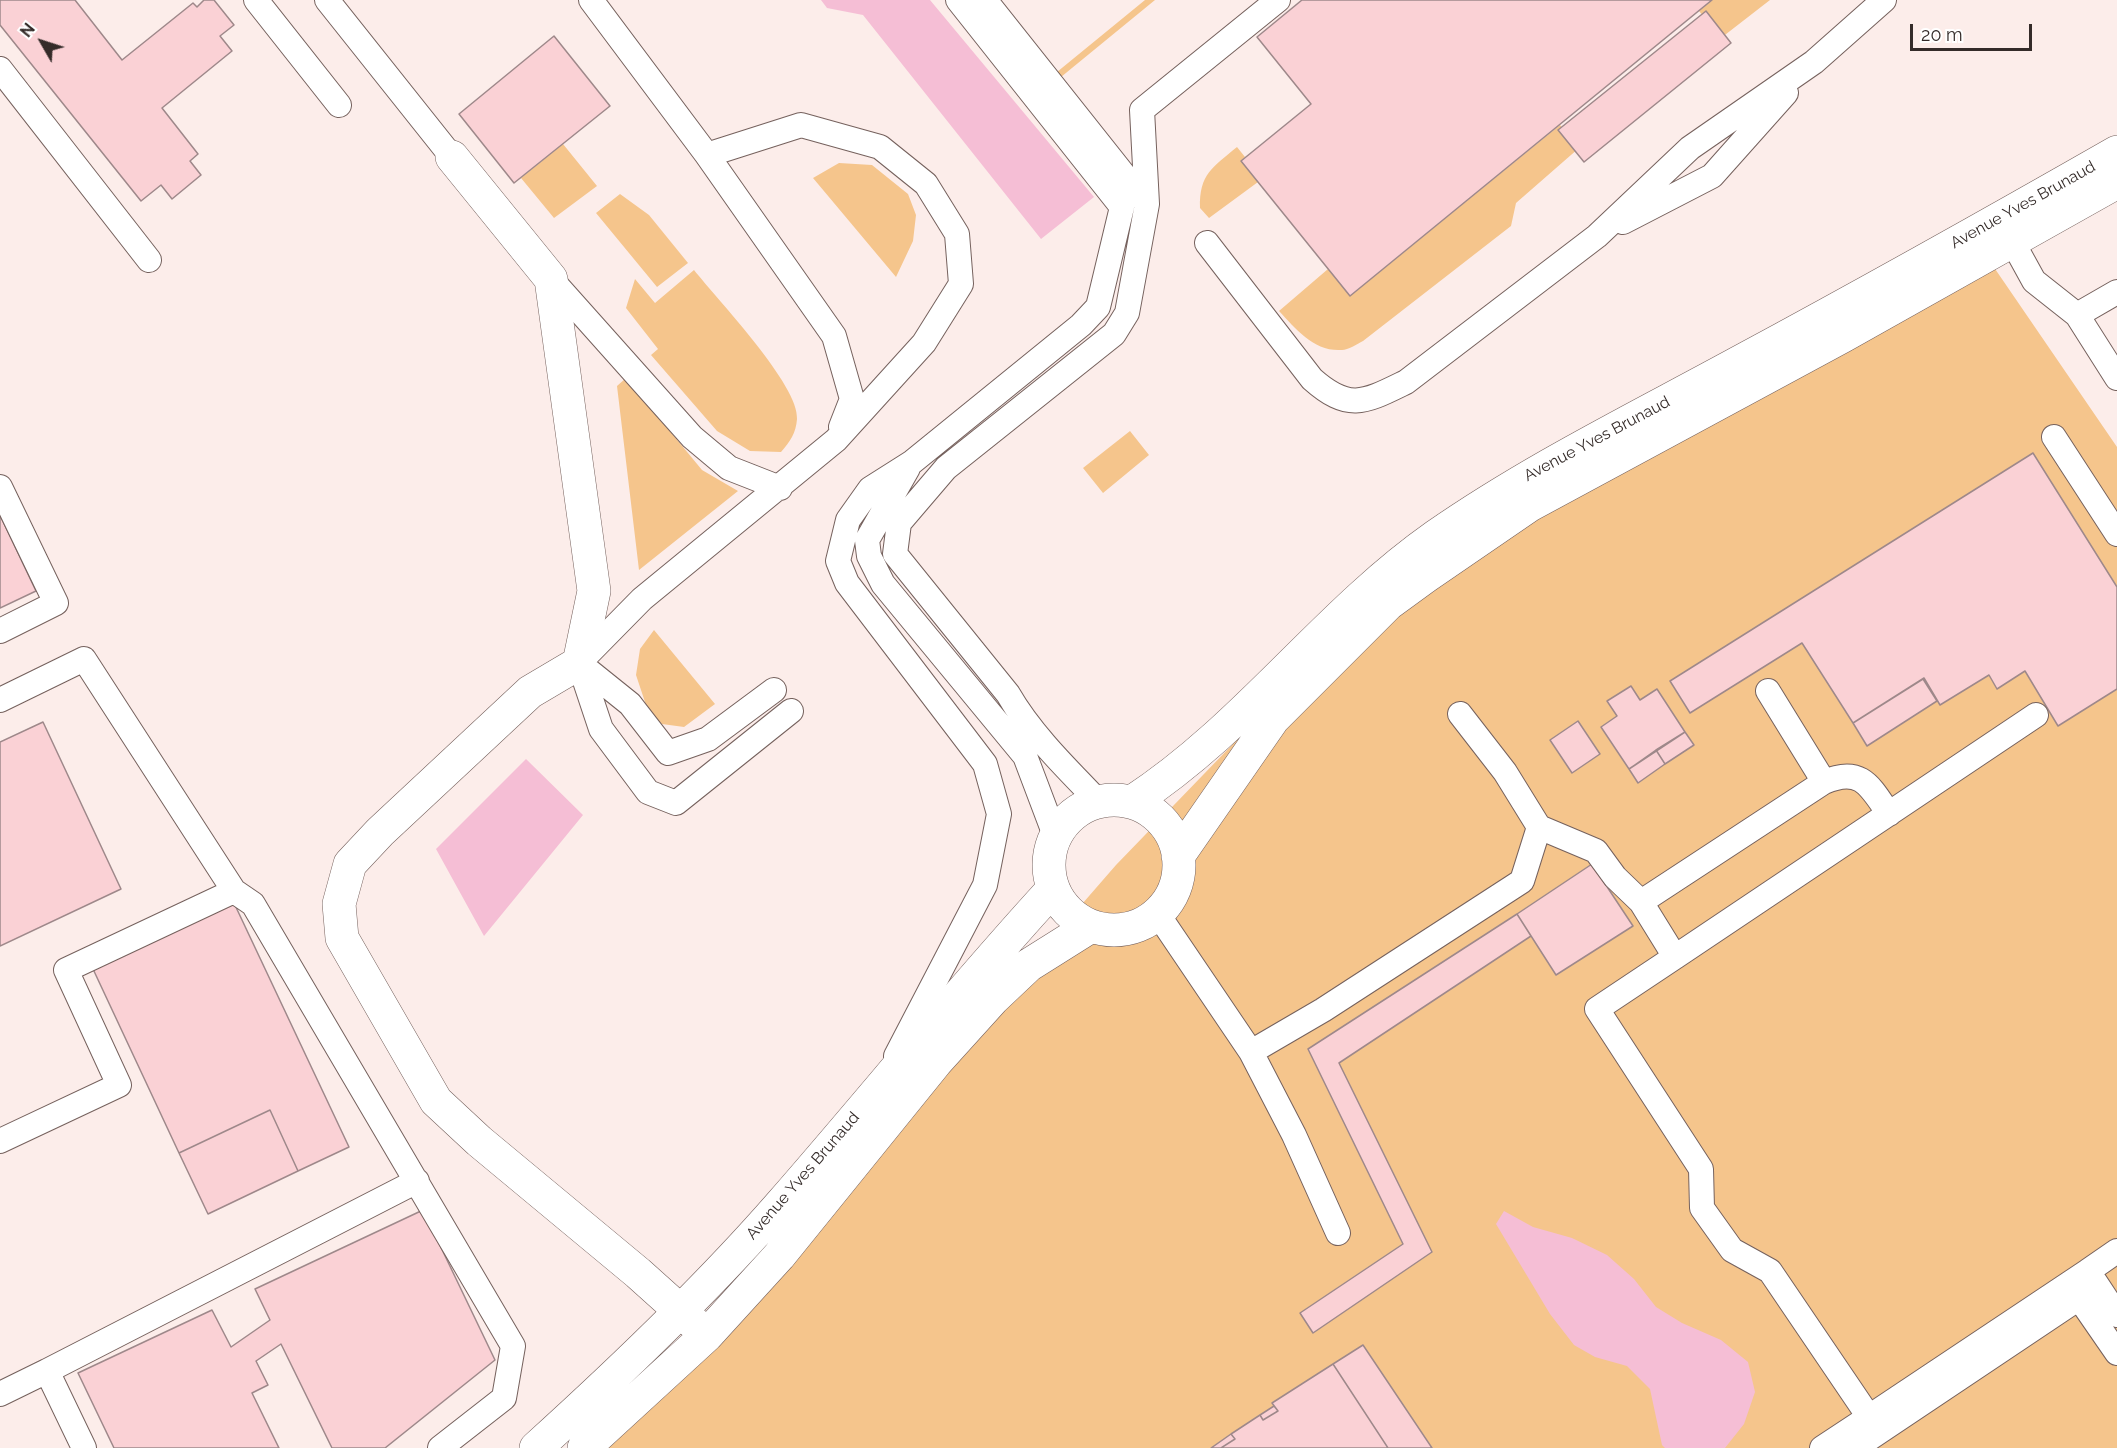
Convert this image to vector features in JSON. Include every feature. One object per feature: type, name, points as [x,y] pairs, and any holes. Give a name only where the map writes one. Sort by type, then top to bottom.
[{"type":"street","name":"Avenue Yves Brunaud","points":[[1132,802],[1157,786],[1210,743],[1360,596],[1434,538],[1502,491],[1868,293],[2117,152]]},
{"type":"street","points":[[452,157],[551,279],[594,591],[579,663],[530,692],[380,832],[350,864],[339,904],[342,938],[436,1101],[479,1141],[638,1273],[707,1335]]},
{"type":"street","name":"Avenue Yves Brunaud","points":[[1178,856],[1273,719],[1388,604],[1530,505],[2117,182]]},
{"type":"street","points":[[1116,800],[1132,802],[1146,808],[1165,825],[1174,838],[1178,856],[1178,877],[1170,897],[1157,913],[1143,923],[1126,929],[1108,930],[1091,926],[1075,917],[1062,905],[1053,889],[1048,867],[1056,838],[1062,825],[1079,810],[1099,802],[1116,800]]},
{"type":"street","name":"Avenue Yves Brunaud","points":[[536,1448],[679,1311],[779,1206],[1004,942],[1053,889]]},
{"type":"street","name":"Avenue Yves Brunaud","points":[[584,1448],[707,1335],[779,1256],[929,1071],[993,999],[1029,965],[1091,926]]},
{"type":"lane","points":[[256,0],[339,105]]},
{"type":"lane","points":[[327,0],[452,157]]},
{"type":"lane","points":[[591,0],[707,155],[834,336],[852,399],[836,440]]},
{"type":"lane","points":[[878,1090],[985,885],[999,814],[985,764],[847,583],[838,561],[848,520],[870,489],[911,463],[1098,307],[1122,207],[958,0]]},
{"type":"lane","points":[[985,0],[1146,204]]},
{"type":"lane","points":[[1099,802],[1069,771],[1017,709],[1008,694],[895,554],[899,523],[909,508],[946,468],[1114,334],[1127,313],[1146,204],[1142,110],[1278,0]]},
{"type":"lane","points":[[1597,236],[1712,176],[1814,62],[1884,0]]},
{"type":"lane","points":[[1207,243],[1312,379],[1329,395],[1354,402],[1381,394],[1406,382],[1597,236],[1690,148],[1814,62]]},
{"type":"lane","points":[[0,69],[149,260]]},
{"type":"lane","points":[[579,663],[642,599],[836,440],[924,343],[961,284],[957,234],[926,183],[880,147],[801,125],[707,155]]},
{"type":"lane","points":[[2012,241],[2034,281],[2077,315],[2117,378]]},
{"type":"lane","points":[[551,279],[692,436],[729,468],[780,488]]},
{"type":"lane","points":[[2077,315],[2117,292]]},
{"type":"lane","points":[[2054,437],[2117,534]]},
{"type":"lane","points":[[911,463],[867,540],[869,556],[883,584],[1025,756],[1041,791],[1056,838]]},
{"type":"lane","points":[[0,487],[56,603],[0,631]]},
{"type":"lane","points":[[0,700],[84,659],[234,891],[253,904],[417,1181],[513,1346],[504,1398],[440,1448]]},
{"type":"lane","points":[[579,663],[630,704],[668,753],[708,739],[774,690]]},
{"type":"lane","points":[[579,663],[601,729],[648,792],[676,803],[791,711]]},
{"type":"lane","points":[[1768,691],[1824,782]]},
{"type":"lane","points":[[1460,714],[1504,772],[1539,826],[1596,850],[1615,877],[1641,902],[1675,957]]},
{"type":"lane","points":[[1869,1417],[1770,1271],[1732,1250],[1702,1208],[1701,1169],[1597,1009],[2036,715]]},
{"type":"lane","points":[[1641,902],[1824,782],[1839,776],[1852,776],[1864,781],[1889,814]]},
{"type":"lane","points":[[1251,1052],[1323,1010],[1522,881],[1539,826]]},
{"type":"lane","points":[[0,1141],[119,1085],[66,970],[234,891]]},
{"type":"lane","points":[[1157,913],[1251,1052],[1294,1135],[1338,1233]]},
{"type":"lane","points":[[0,1394],[417,1181]]},
{"type":"lane","points":[[1822,1448],[2117,1251]]},
{"type":"lane","points":[[2088,1271],[2117,1315]]},
{"type":"lane","points":[[1855,1448],[2079,1298],[2117,1353]]},
{"type":"lane","points":[[47,1371],[84,1448]]},
{"type":"shaded area","points":[[821,0],[930,0],[1094,197],[1041,239],[863,15],[827,8]]},
{"type":"shaded area","points":[[1145,0],[1155,0],[1061,77],[1057,72]]},
{"type":"shaded area","points":[[1712,0],[1770,0],[1721,38],[1699,11]]},
{"type":"shaded area","points":[[1560,125],[1579,148],[1516,203],[1511,226],[1363,341],[1344,350],[1323,347],[1306,338],[1279,311],[1328,269],[1350,296]]},
{"type":"shaded area","points":[[563,144],[597,186],[554,218],[521,178]]},
{"type":"shaded area","points":[[1237,147],[1245,157],[1241,161],[1258,182],[1209,218],[1200,208],[1200,196],[1205,179],[1214,166]]},
{"type":"shaded area","points":[[839,163],[872,165],[908,194],[916,215],[913,241],[896,277],[813,178]]},
{"type":"shaded area","points":[[620,194],[649,215],[688,263],[657,287],[596,213]]},
{"type":"shaded area","points":[[1978,244],[2117,447],[2117,1448],[584,1448],[1029,965],[1116,865],[1375,597]]},
{"type":"shaded area","points":[[694,270],[772,365],[794,404],[797,419],[794,433],[781,452],[750,451],[717,431],[651,355],[658,349],[626,308],[635,279],[655,303]]},
{"type":"shaded area","points":[[626,378],[702,470],[738,491],[639,570],[617,386]]},
{"type":"shaded area","points":[[1130,431],[1149,455],[1103,493],[1083,468]]},
{"type":"shaded area","points":[[654,630],[715,704],[684,727],[662,724],[649,714],[636,675],[640,649]]},
{"type":"shaded area","points":[[526,759],[583,815],[484,936],[436,849]]},
{"type":"shaded area","points":[[1504,1211],[1533,1227],[1572,1238],[1607,1255],[1634,1279],[1656,1307],[1682,1323],[1721,1340],[1748,1362],[1755,1392],[1744,1424],[1725,1448],[1665,1448],[1662,1445],[1650,1389],[1627,1366],[1595,1357],[1574,1345],[1550,1314],[1496,1224]]},
{"type":"building","points":[[0,0],[75,0],[122,60],[193,3],[197,7],[204,0],[214,0],[234,25],[220,36],[232,51],[162,108],[198,154],[190,161],[201,175],[172,199],[161,185],[141,201],[0,25]]},
{"type":"building","points":[[1302,0],[1712,0],[1350,296],[1241,161],[1311,104],[1257,37]]},
{"type":"building","points":[[1706,11],[1731,43],[1584,162],[1558,130]]},
{"type":"building","points":[[554,36],[610,106],[514,183],[459,114]]},
{"type":"building","points":[[2033,453],[2117,587],[2117,689],[2058,726],[2025,671],[1997,689],[1989,675],[1940,705],[1924,678],[1853,723],[1802,643],[1690,713],[1670,681]]},
{"type":"building","points":[[0,515],[36,591],[0,608]]},
{"type":"building","points":[[1923,679],[1937,701],[1867,746],[1853,723]]},
{"type":"building","points":[[1631,686],[1640,700],[1657,689],[1685,732],[1629,769],[1601,727],[1617,716],[1607,701]]},
{"type":"building","points":[[1578,721],[1600,754],[1572,773],[1550,740]]},
{"type":"building","points":[[43,722],[121,889],[0,946],[0,742]]},
{"type":"building","points":[[1685,732],[1694,745],[1665,764],[1656,750]]},
{"type":"building","points":[[1656,750],[1665,764],[1638,783],[1629,769]]},
{"type":"building","points":[[1592,864],[1633,926],[1556,975],[1517,914]]},
{"type":"building","points":[[234,903],[349,1147],[298,1171],[270,1110],[179,1153],[93,969]]},
{"type":"building","points":[[1517,914],[1531,936],[1339,1063],[1432,1252],[1313,1333],[1300,1313],[1403,1244],[1308,1049]]},
{"type":"building","points":[[270,1110],[298,1171],[208,1214],[179,1153]]},
{"type":"building","points":[[423,1210],[495,1360],[385,1448],[332,1448],[281,1344],[256,1361],[268,1385],[252,1393],[279,1448],[114,1448],[78,1373],[212,1310],[231,1347],[270,1320],[255,1289]]},
{"type":"building","points":[[1363,1345],[1432,1448],[1388,1448],[1333,1364]]},
{"type":"building","points":[[1333,1364],[1388,1448],[1221,1448],[1235,1439],[1231,1434],[1260,1415],[1263,1420],[1278,1411],[1272,1403]]},
{"type":"building","points":[[1274,1406],[1278,1411],[1263,1420],[1260,1415]]},
{"type":"building","points":[[1231,1434],[1235,1439],[1221,1448],[1211,1448]]}]
